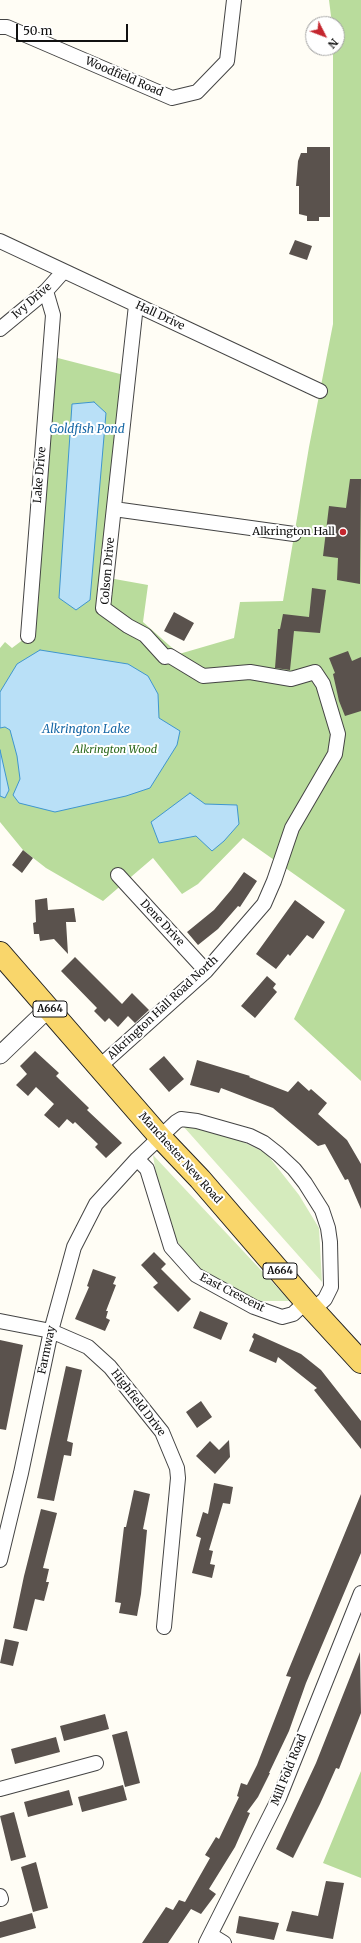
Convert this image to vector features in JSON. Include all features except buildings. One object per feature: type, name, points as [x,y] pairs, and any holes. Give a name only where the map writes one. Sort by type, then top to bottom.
[{"type":"main road","name":"Manchester New Road","points":[[0,953],[160,1137],[200,1179],[310,1306],[361,1362]]},
{"type":"street","name":"Woodfield Road","points":[[0,27],[7,27],[172,98],[197,92],[227,60],[234,0]]},
{"type":"street","name":"Hall Drive","points":[[0,241],[320,391]]},
{"type":"street","name":"Ivy Drive","points":[[0,329],[46,292],[64,272]]},
{"type":"street","name":"Lake Drive","points":[[28,636],[53,316],[46,292]]},
{"type":"street","name":"Colson Drive","points":[[136,305],[103,608],[128,626],[145,635],[165,657],[170,656],[203,676],[250,672],[291,679],[315,672]]},
{"type":"street","points":[[114,509],[294,534]]},
{"type":"street","name":"Alkrington Hall Road North","points":[[99,1067],[206,971],[238,936],[264,904],[274,881],[292,828],[335,754],[338,734],[323,684],[315,672]]},
{"type":"street","name":"Dene Drive","points":[[118,875],[206,971]]},
{"type":"street","points":[[0,1056],[49,1008]]},
{"type":"street","name":"East Crescent","points":[[138,1159],[147,1169],[171,1247],[196,1275],[254,1307],[282,1317],[293,1314],[325,1299],[331,1287],[328,1228],[322,1210],[294,1169],[264,1143],[250,1136],[219,1126],[181,1119],[160,1137]]},
{"type":"street","points":[[138,1159],[160,1137]]},
{"type":"street","name":"Farmway","points":[[0,1560],[21,1473],[51,1331],[74,1247],[96,1204],[138,1159]]},
{"type":"street","name":"Highfield Drive","points":[[0,1321],[51,1331],[88,1347],[98,1355],[162,1432],[171,1450],[177,1468],[178,1478],[164,1627]]},
{"type":"street","name":"Mill Fold Road","points":[[208,1939],[279,1798],[361,1595]]},
{"type":"street","points":[[0,1789],[96,1763]]},
{"type":"street","points":[[208,1939],[224,1943]]},
{"type":"green space","name":"Alkrington Wood","points":[[329,0],[361,0],[361,1081],[294,1019],[345,910],[243,838],[198,884],[182,894],[153,858],[103,901],[46,868],[23,850],[0,822],[0,648],[5,642],[12,648],[28,636],[50,356],[124,375],[109,578],[148,585],[143,622],[179,654],[234,638],[240,602],[283,601],[309,447],[333,324],[333,56],[345,56],[345,16],[331,16]]},
{"type":"green space","points":[[183,1126],[220,1131],[266,1153],[299,1195],[319,1228],[322,1282]]},
{"type":"green space","points":[[153,1155],[290,1301],[254,1301],[214,1280],[190,1260],[175,1238],[158,1187]]},
{"type":"green space","points":[[361,1771],[361,1878],[323,1863]]},
{"type":"water","name":"Goldfish Pond","points":[[94,402],[106,413],[90,600],[76,610],[59,598],[72,404]]},
{"type":"water","name":"Alkrington Lake","points":[[40,650],[128,664],[148,676],[158,694],[159,718],[180,731],[177,745],[150,788],[126,796],[55,812],[19,803],[13,795],[20,779],[17,756],[10,730],[5,727],[0,728],[0,692],[17,664]]},
{"type":"water","points":[[0,750],[9,790],[5,798],[0,796]]},
{"type":"water","points":[[190,793],[205,804],[237,805],[239,824],[224,841],[212,851],[196,836],[159,843],[151,822]]},
{"type":"place","name":"Alkrington Hall","points":[[343,532]]}]
